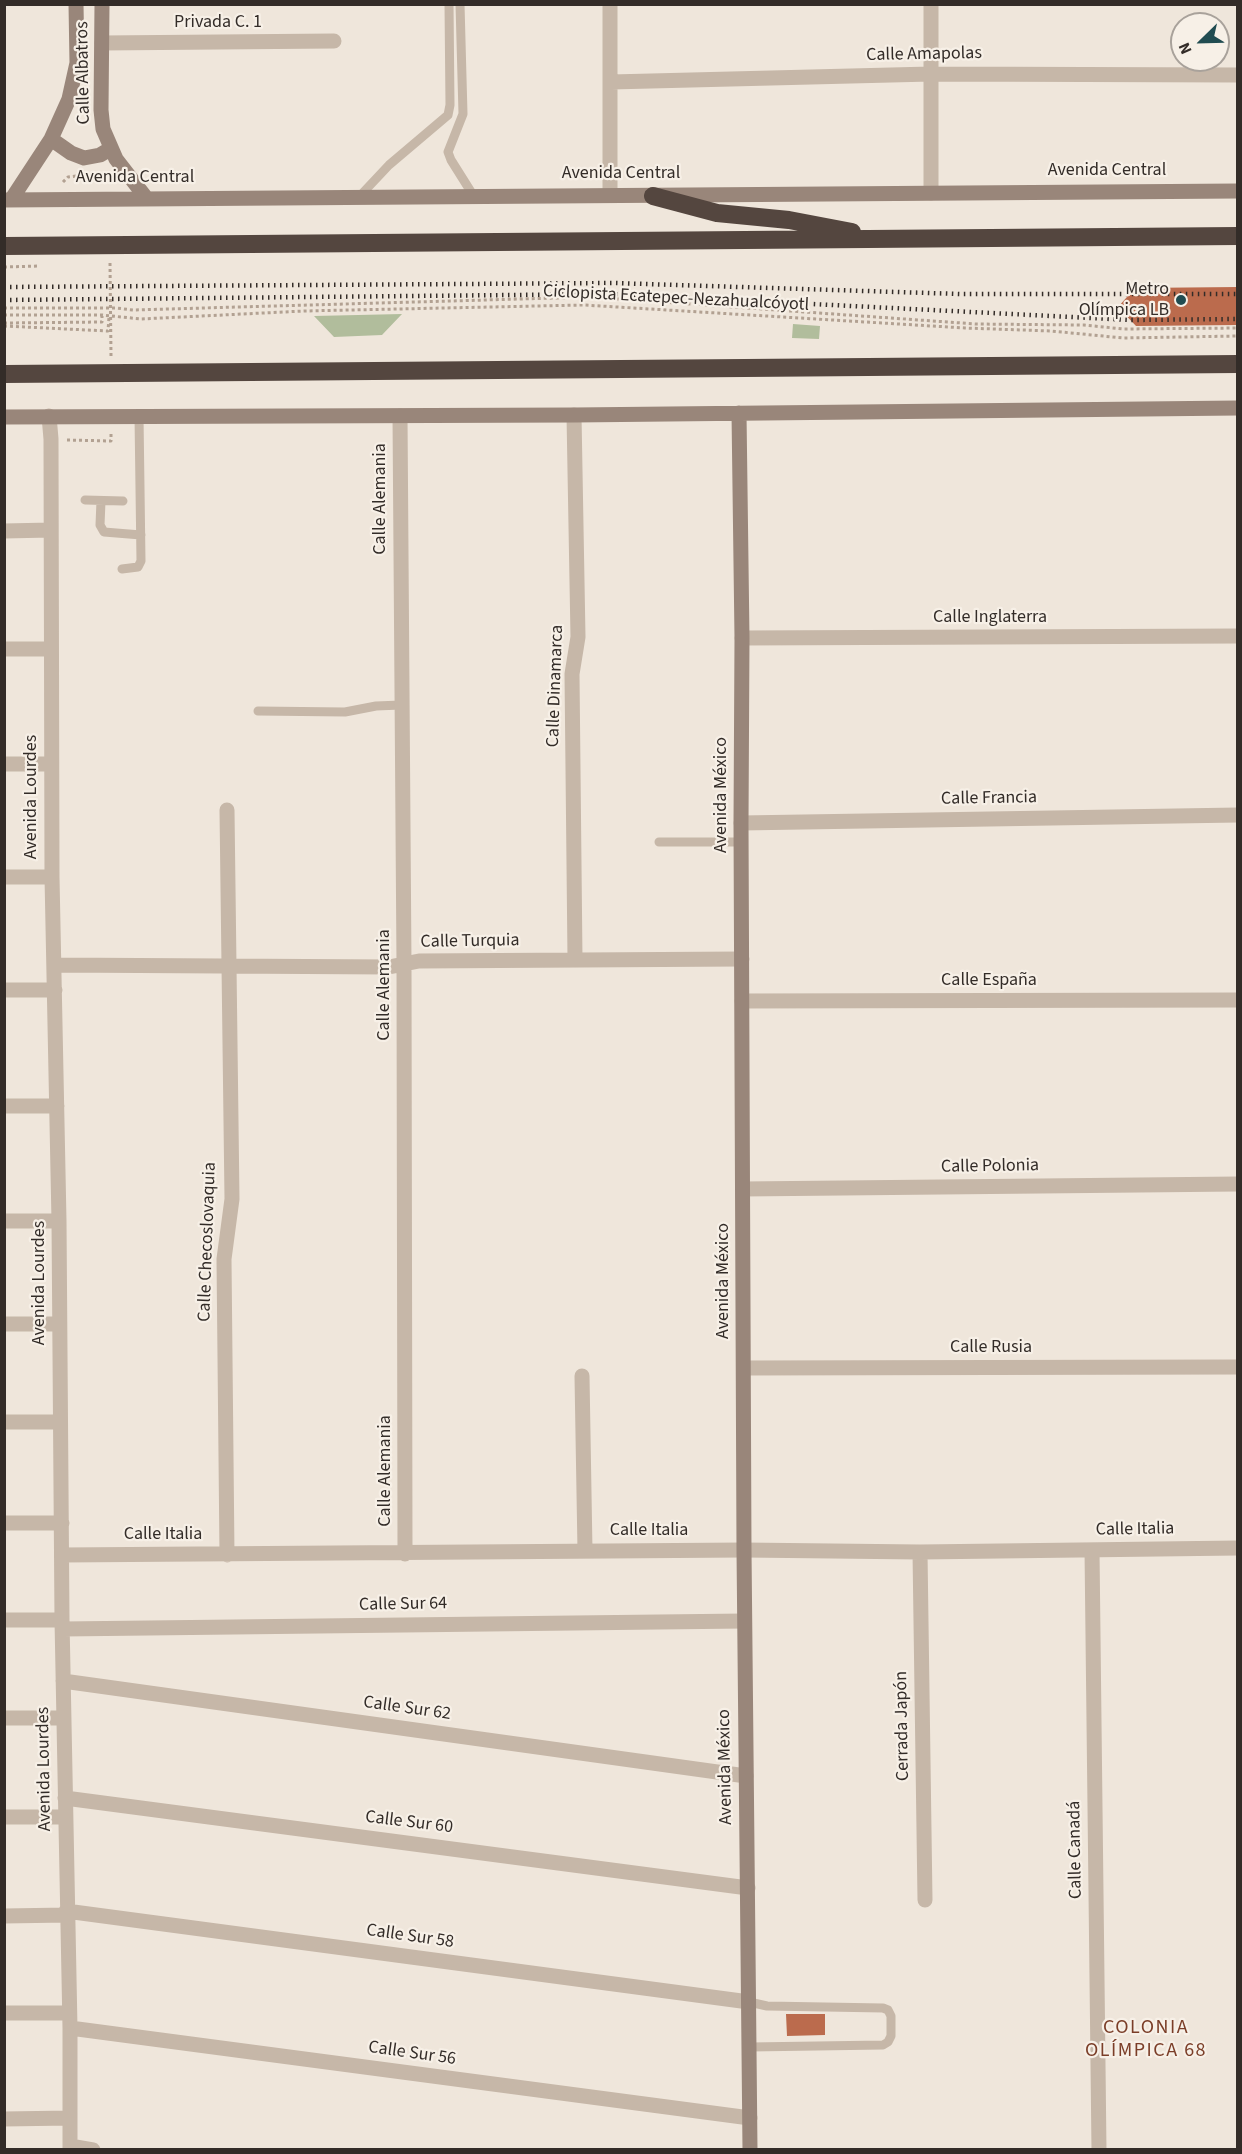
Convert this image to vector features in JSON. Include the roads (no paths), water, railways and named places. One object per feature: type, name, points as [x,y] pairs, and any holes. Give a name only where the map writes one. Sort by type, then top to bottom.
[{"type":"highway","points":[[653,196],[717,213],[789,220],[892,239]]},
{"type":"highway","points":[[4,246],[1238,236]]},
{"type":"highway","points":[[4,374],[1238,364]]},
{"type":"main road","name":"Calle Albatros","points":[[8,200],[51,139],[66,106],[73,84],[77,52],[76,4]]},
{"type":"main road","name":"Calle Albatros","points":[[102,4],[102,120],[110,149],[147,199]]},
{"type":"main road","points":[[51,139],[71,153],[84,158],[100,155],[110,149]]},
{"type":"main road","name":"Avenida Central","points":[[8,200],[1238,191]]},
{"type":"main road","points":[[4,417],[574,415],[1238,408]]},
{"type":"main road","name":"Avenida México","points":[[739,413],[742,638],[744,1621],[750,2150]]},
{"type":"street","points":[[610,4],[610,194]]},
{"type":"street","points":[[931,4],[931,193]]},
{"type":"street","name":"Privada C. 1","points":[[102,43],[334,41]]},
{"type":"street","name":"Calle Amapolas","points":[[611,82],[931,74],[1238,75]]},
{"type":"street","name":"Calle Dinamarca","points":[[574,415],[578,637],[572,674],[575,959]]},
{"type":"street","name":"Avenida Lourdes","points":[[49,416],[51,439],[52,877],[59,1221],[64,1798],[70,2148]]},
{"type":"street","name":"Calle Alemania","points":[[400,416],[405,1554]]},
{"type":"street","points":[[4,531],[51,530]]},
{"type":"street","name":"Calle Inglaterra","points":[[742,638],[1238,636]]},
{"type":"street","points":[[4,649],[51,649]]},
{"type":"street","points":[[4,764],[51,764]]},
{"type":"street","name":"Calle Checoslovaquia","points":[[227,810],[232,1199],[224,1259],[227,1555]]},
{"type":"street","name":"Calle Francia","points":[[741,823],[1238,815]]},
{"type":"street","points":[[4,877],[52,877]]},
{"type":"street","name":"Calle Turquia","points":[[55,966],[388,967],[419,961],[742,958]]},
{"type":"street","points":[[4,990],[55,990]]},
{"type":"street","name":"Calle España","points":[[742,1001],[1238,1000]]},
{"type":"street","points":[[4,1106],[57,1106]]},
{"type":"street","name":"Calle Polonia","points":[[744,1189],[1238,1184]]},
{"type":"street","points":[[4,1221],[59,1221]]},
{"type":"street","points":[[4,1324],[59,1324]]},
{"type":"street","name":"Calle Rusia","points":[[744,1368],[1238,1367]]},
{"type":"street","points":[[582,1376],[585,1551]]},
{"type":"street","points":[[4,1422],[60,1422]]},
{"type":"street","points":[[4,1523],[62,1522]]},
{"type":"street","name":"Calle Italia","points":[[62,1555],[744,1550],[920,1552],[1238,1548]]},
{"type":"street","name":"Calle Canadá","points":[[1092,1550],[1099,2150]]},
{"type":"street","name":"Cerrada Japón","points":[[920,1552],[925,1899]]},
{"type":"street","name":"Calle Sur 64","points":[[4,1620],[62,1624],[744,1621]]},
{"type":"street","name":"Calle Sur 62","points":[[63,1681],[746,1776]]},
{"type":"street","points":[[4,1718],[64,1718]]},
{"type":"street","name":"Calle Sur 60","points":[[64,1798],[748,1888]]},
{"type":"street","points":[[4,1817],[65,1817]]},
{"type":"street","name":"Calle Sur 58","points":[[4,1916],[66,1913],[749,2002]]},
{"type":"street","name":"Calle Sur 56","points":[[4,2013],[69,2020],[750,2118]]},
{"type":"street","points":[[4,2119],[70,2118]]},
{"type":"street","points":[[70,2148],[93,2150]]},
{"type":"lane","points":[[358,198],[388,165],[448,115],[450,105],[448,4]]},
{"type":"lane","points":[[460,4],[463,114],[448,152],[473,195]]},
{"type":"lane","points":[[122,569],[138,567],[141,563],[139,416]]},
{"type":"lane","points":[[85,500],[123,501]]},
{"type":"lane","points":[[101,501],[100,525],[104,532],[141,535]]},
{"type":"lane","points":[[258,711],[345,712],[376,706],[401,705]]},
{"type":"lane","points":[[659,842],[741,842]]},
{"type":"lane","points":[[749,2002],[801,2011],[886,2009],[891,2016],[891,2036],[883,2045],[750,2047]]},
{"type":"lane","points":[[802,2036],[802,2046]]},
{"type":"railway","points":[[4,287],[614,283],[960,294],[1238,294]]},
{"type":"railway","points":[[4,300],[613,294],[1131,320],[1238,319]]},
{"type":"place","name":"Metro Olímpica LB","points":[[1181,300]]},
{"type":"district","name":"COLONIA OLÍMPICA 68","points":[[1146,2040]]}]
